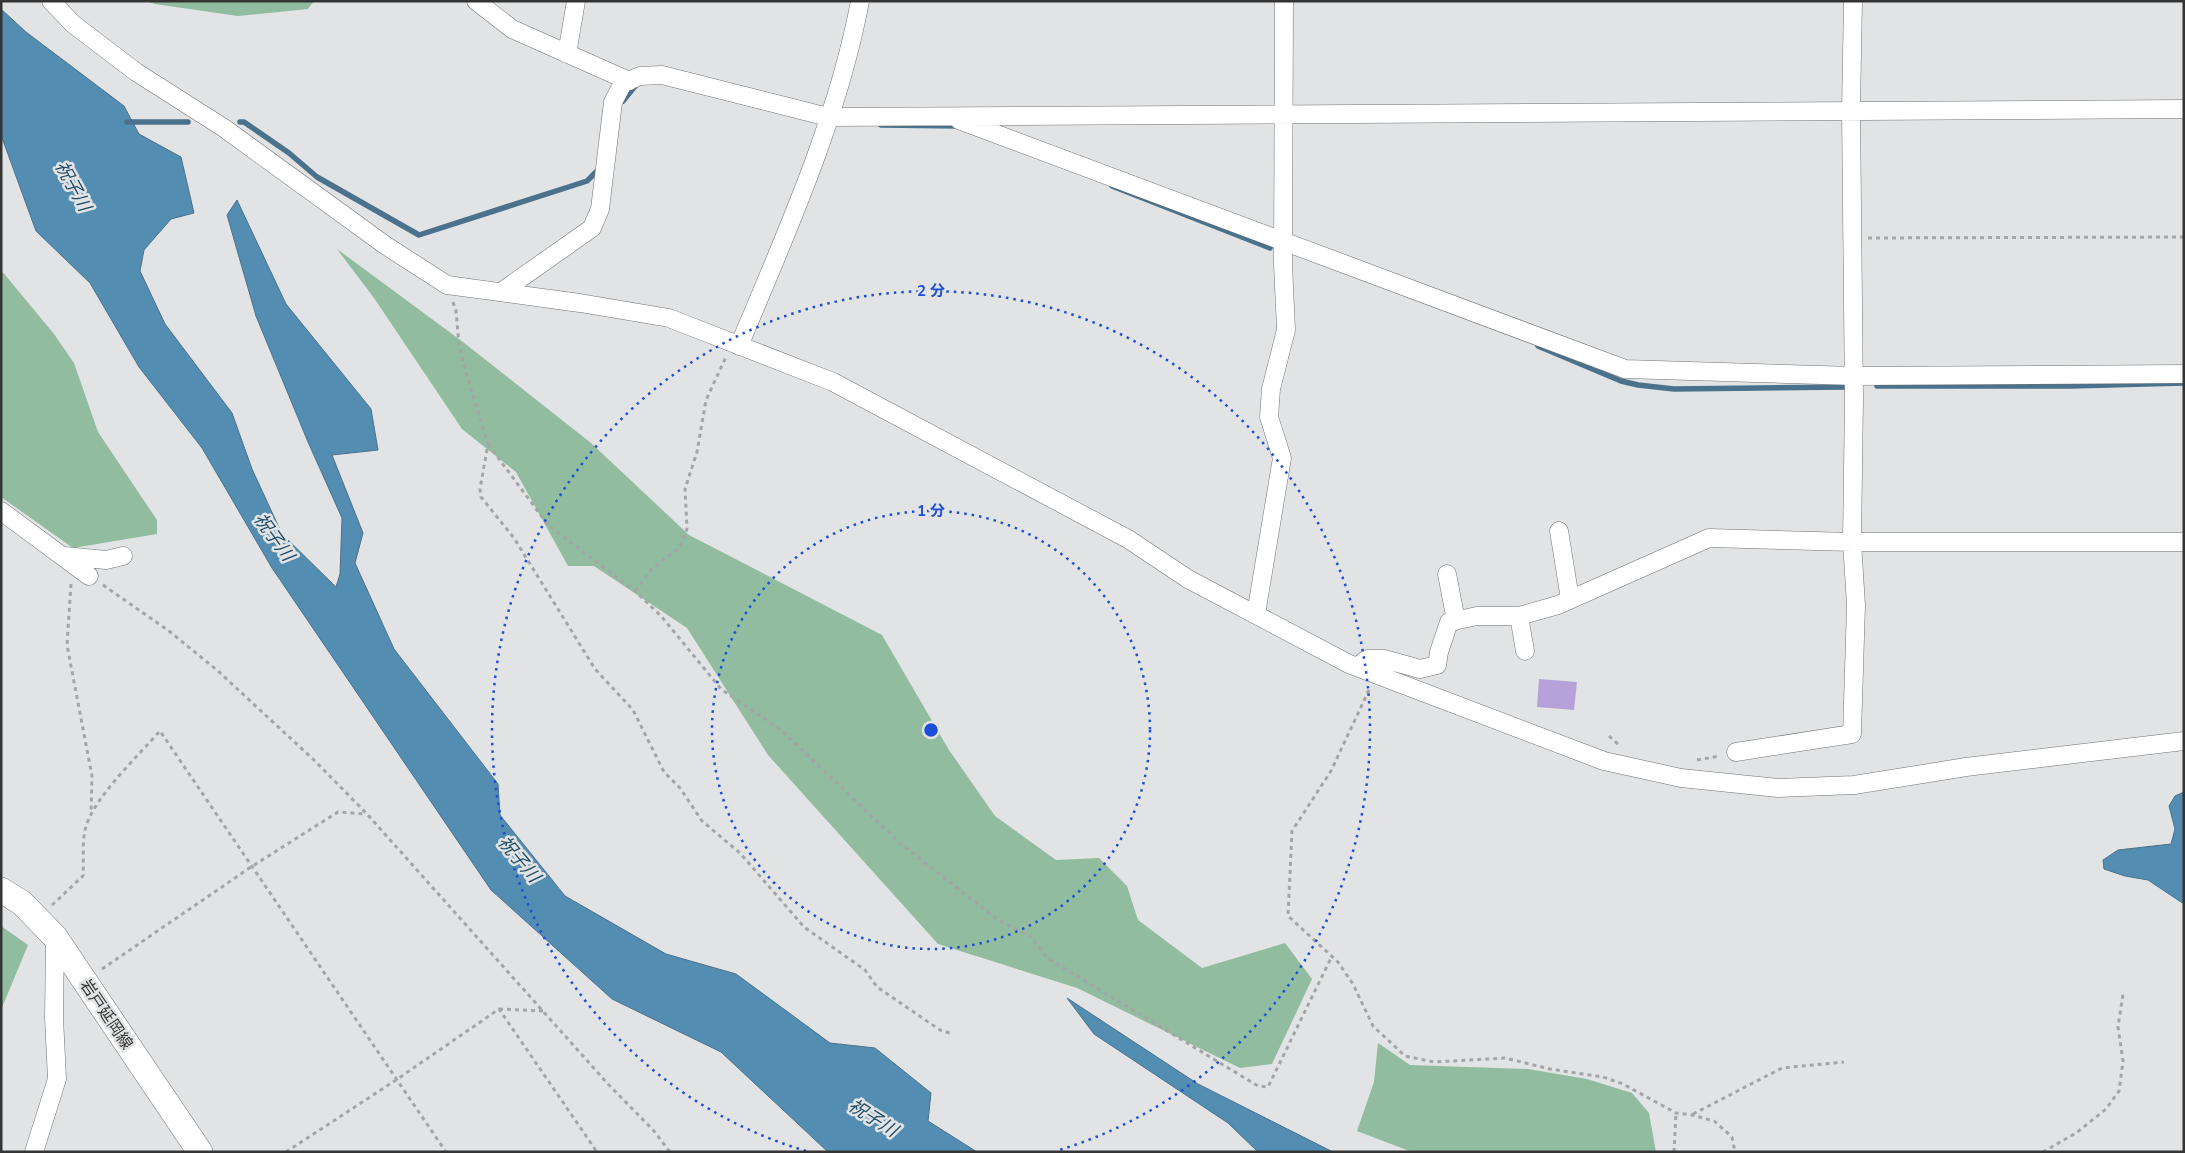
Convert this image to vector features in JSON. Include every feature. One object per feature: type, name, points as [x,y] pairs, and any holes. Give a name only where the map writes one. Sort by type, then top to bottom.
[{"type":"main road","name":"岩戸延岡線","points":[[1,890],[22,903],[55,937],[200,1152]]},
{"type":"street","points":[[52,1],[72,24],[136,72],[224,128],[385,245],[447,285],[580,303],[669,318],[833,382],[1128,539],[1188,579],[1348,664],[1604,761],[1680,778],[1778,788],[1854,785],[1966,767],[2184,741]]},
{"type":"street","points":[[476,1],[496,8],[512,29],[629,81]]},
{"type":"street","points":[[568,54],[576,1]]},
{"type":"street","points":[[735,345],[792,220],[828,117],[853,36],[860,1]]},
{"type":"street","points":[[1256,614],[1282,458],[1269,417],[1271,389],[1286,330],[1282,114],[1284,1]]},
{"type":"street","points":[[1736,752],[1852,734],[1856,605],[1852,542],[1854,376],[1851,110],[1853,1]]},
{"type":"street","points":[[501,292],[592,228],[600,209],[613,102],[623,83],[640,76],[662,75],[828,117],[2184,109]]},
{"type":"street","points":[[952,117],[1625,369],[1854,376],[2184,374]]},
{"type":"street","points":[[1,512],[89,576]]},
{"type":"street","points":[[1559,532],[1570,599]]},
{"type":"street","points":[[1357,667],[1367,659],[1384,659],[1420,670],[1437,665],[1439,652],[1449,622],[1477,616],[1519,616],[1570,599],[1709,538],[1852,542],[2184,542]]},
{"type":"street","points":[[64,556],[106,560],[123,556]]},
{"type":"street","points":[[1447,574],[1456,621]]},
{"type":"street","points":[[1519,616],[1525,651]]},
{"type":"street","points":[[34,1152],[57,1079],[54,1018],[55,937]]},
{"type":"path","points":[[1853,238],[2184,237]]},
{"type":"path","points":[[447,285],[456,311],[459,345],[488,444],[548,525],[636,591],[662,617],[720,690],[780,730],[901,844],[998,920],[1030,936],[1047,958],[1258,1086],[1268,1087],[1332,956]]},
{"type":"path","points":[[636,591],[652,569],[680,548],[688,529],[685,489],[697,452],[702,414],[706,400],[735,345]]},
{"type":"path","points":[[488,444],[480,489],[481,497],[514,538],[595,669],[633,710],[664,772],[680,788],[702,821],[740,853],[804,928],[865,970],[877,987],[940,1030],[953,1034]]},
{"type":"path","points":[[89,576],[169,631],[218,671],[315,761],[367,814],[543,1011],[654,1131],[670,1152]]},
{"type":"path","points":[[70,609],[67,645],[92,776],[91,813]]},
{"type":"path","points":[[1377,674],[1331,771],[1292,831],[1288,916],[1332,956],[1353,984],[1373,1026],[1405,1056],[1434,1062],[1505,1058],[1550,1069],[1603,1077],[1623,1084],[1676,1113],[1714,1121],[1732,1137],[1735,1152]]},
{"type":"path","points":[[38,918],[83,876],[85,830],[91,813],[160,731],[446,1152]]},
{"type":"path","points":[[85,981],[251,867],[338,812],[367,814]]},
{"type":"path","points":[[2043,1152],[2076,1133],[2106,1109],[2119,1091],[2123,1061],[2118,1027],[2123,994]]},
{"type":"path","points":[[286,1152],[396,1080],[499,1009],[543,1011]]},
{"type":"path","points":[[499,1009],[597,1152]]},
{"type":"path","points":[[1692,1115],[1782,1068],[1844,1062]]},
{"type":"path","points":[[1674,1152],[1676,1113]]},
{"type":"green space","points":[[146,1],[314,1],[308,9],[238,16],[155,4]]},
{"type":"green space","points":[[337,249],[463,342],[591,443],[689,535],[882,635],[949,750],[995,816],[1056,860],[1099,858],[1127,886],[1138,920],[1202,968],[1285,943],[1312,979],[1272,1064],[1240,1068],[1077,988],[938,944],[768,755],[687,628],[594,566],[568,566],[516,472],[462,429],[374,298]]},
{"type":"green space","points":[[1,270],[54,334],[74,363],[98,432],[157,520],[157,534],[73,548],[1,497]]},
{"type":"green space","points":[[1,926],[28,945],[1,1010]]},
{"type":"green space","points":[[1378,1043],[1410,1065],[1528,1069],[1587,1079],[1632,1093],[1649,1113],[1656,1152],[1412,1152],[1357,1131],[1374,1082]]},
{"type":"water","name":"祝子川","points":[[1,9],[26,32],[124,106],[139,134],[181,157],[194,213],[171,219],[144,250],[140,271],[165,324],[232,413],[252,469],[282,534],[336,587],[340,574],[342,518],[308,442],[256,316],[227,215],[237,200],[286,304],[371,409],[378,450],[332,455],[363,533],[355,563],[394,649],[498,784],[500,815],[565,896],[666,954],[736,974],[830,1043],[875,1048],[931,1093],[928,1121],[977,1152],[828,1152],[721,1052],[612,999],[491,890],[272,568],[202,448],[139,367],[90,283],[36,231],[1,135]]},
{"type":"water","points":[[2184,792],[2184,904],[2148,880],[2125,876],[2104,869],[2103,860],[2118,850],[2171,844],[2175,829],[2169,806],[2175,796]]},
{"type":"water","points":[[1067,998],[1198,1084],[1333,1152],[1258,1152],[1228,1123],[1094,1034]]},
{"type":"building","points":[[1539,679],[1577,682],[1574,710],[1537,707]]},
{"type":"waterway","points":[[623,101],[636,85]]},
{"type":"waterway","points":[[127,122],[188,122]]},
{"type":"waterway","points":[[240,122],[244,122],[289,153],[317,177],[419,235],[587,181],[599,169],[599,166]]},
{"type":"waterway","points":[[881,125],[959,126]]},
{"type":"waterway","points":[[1112,186],[1270,248]]},
{"type":"waterway","points":[[1538,346],[1621,381],[1638,385],[1674,389],[1846,387]]},
{"type":"waterway","points":[[1877,386],[2071,386],[2184,383]]}]
